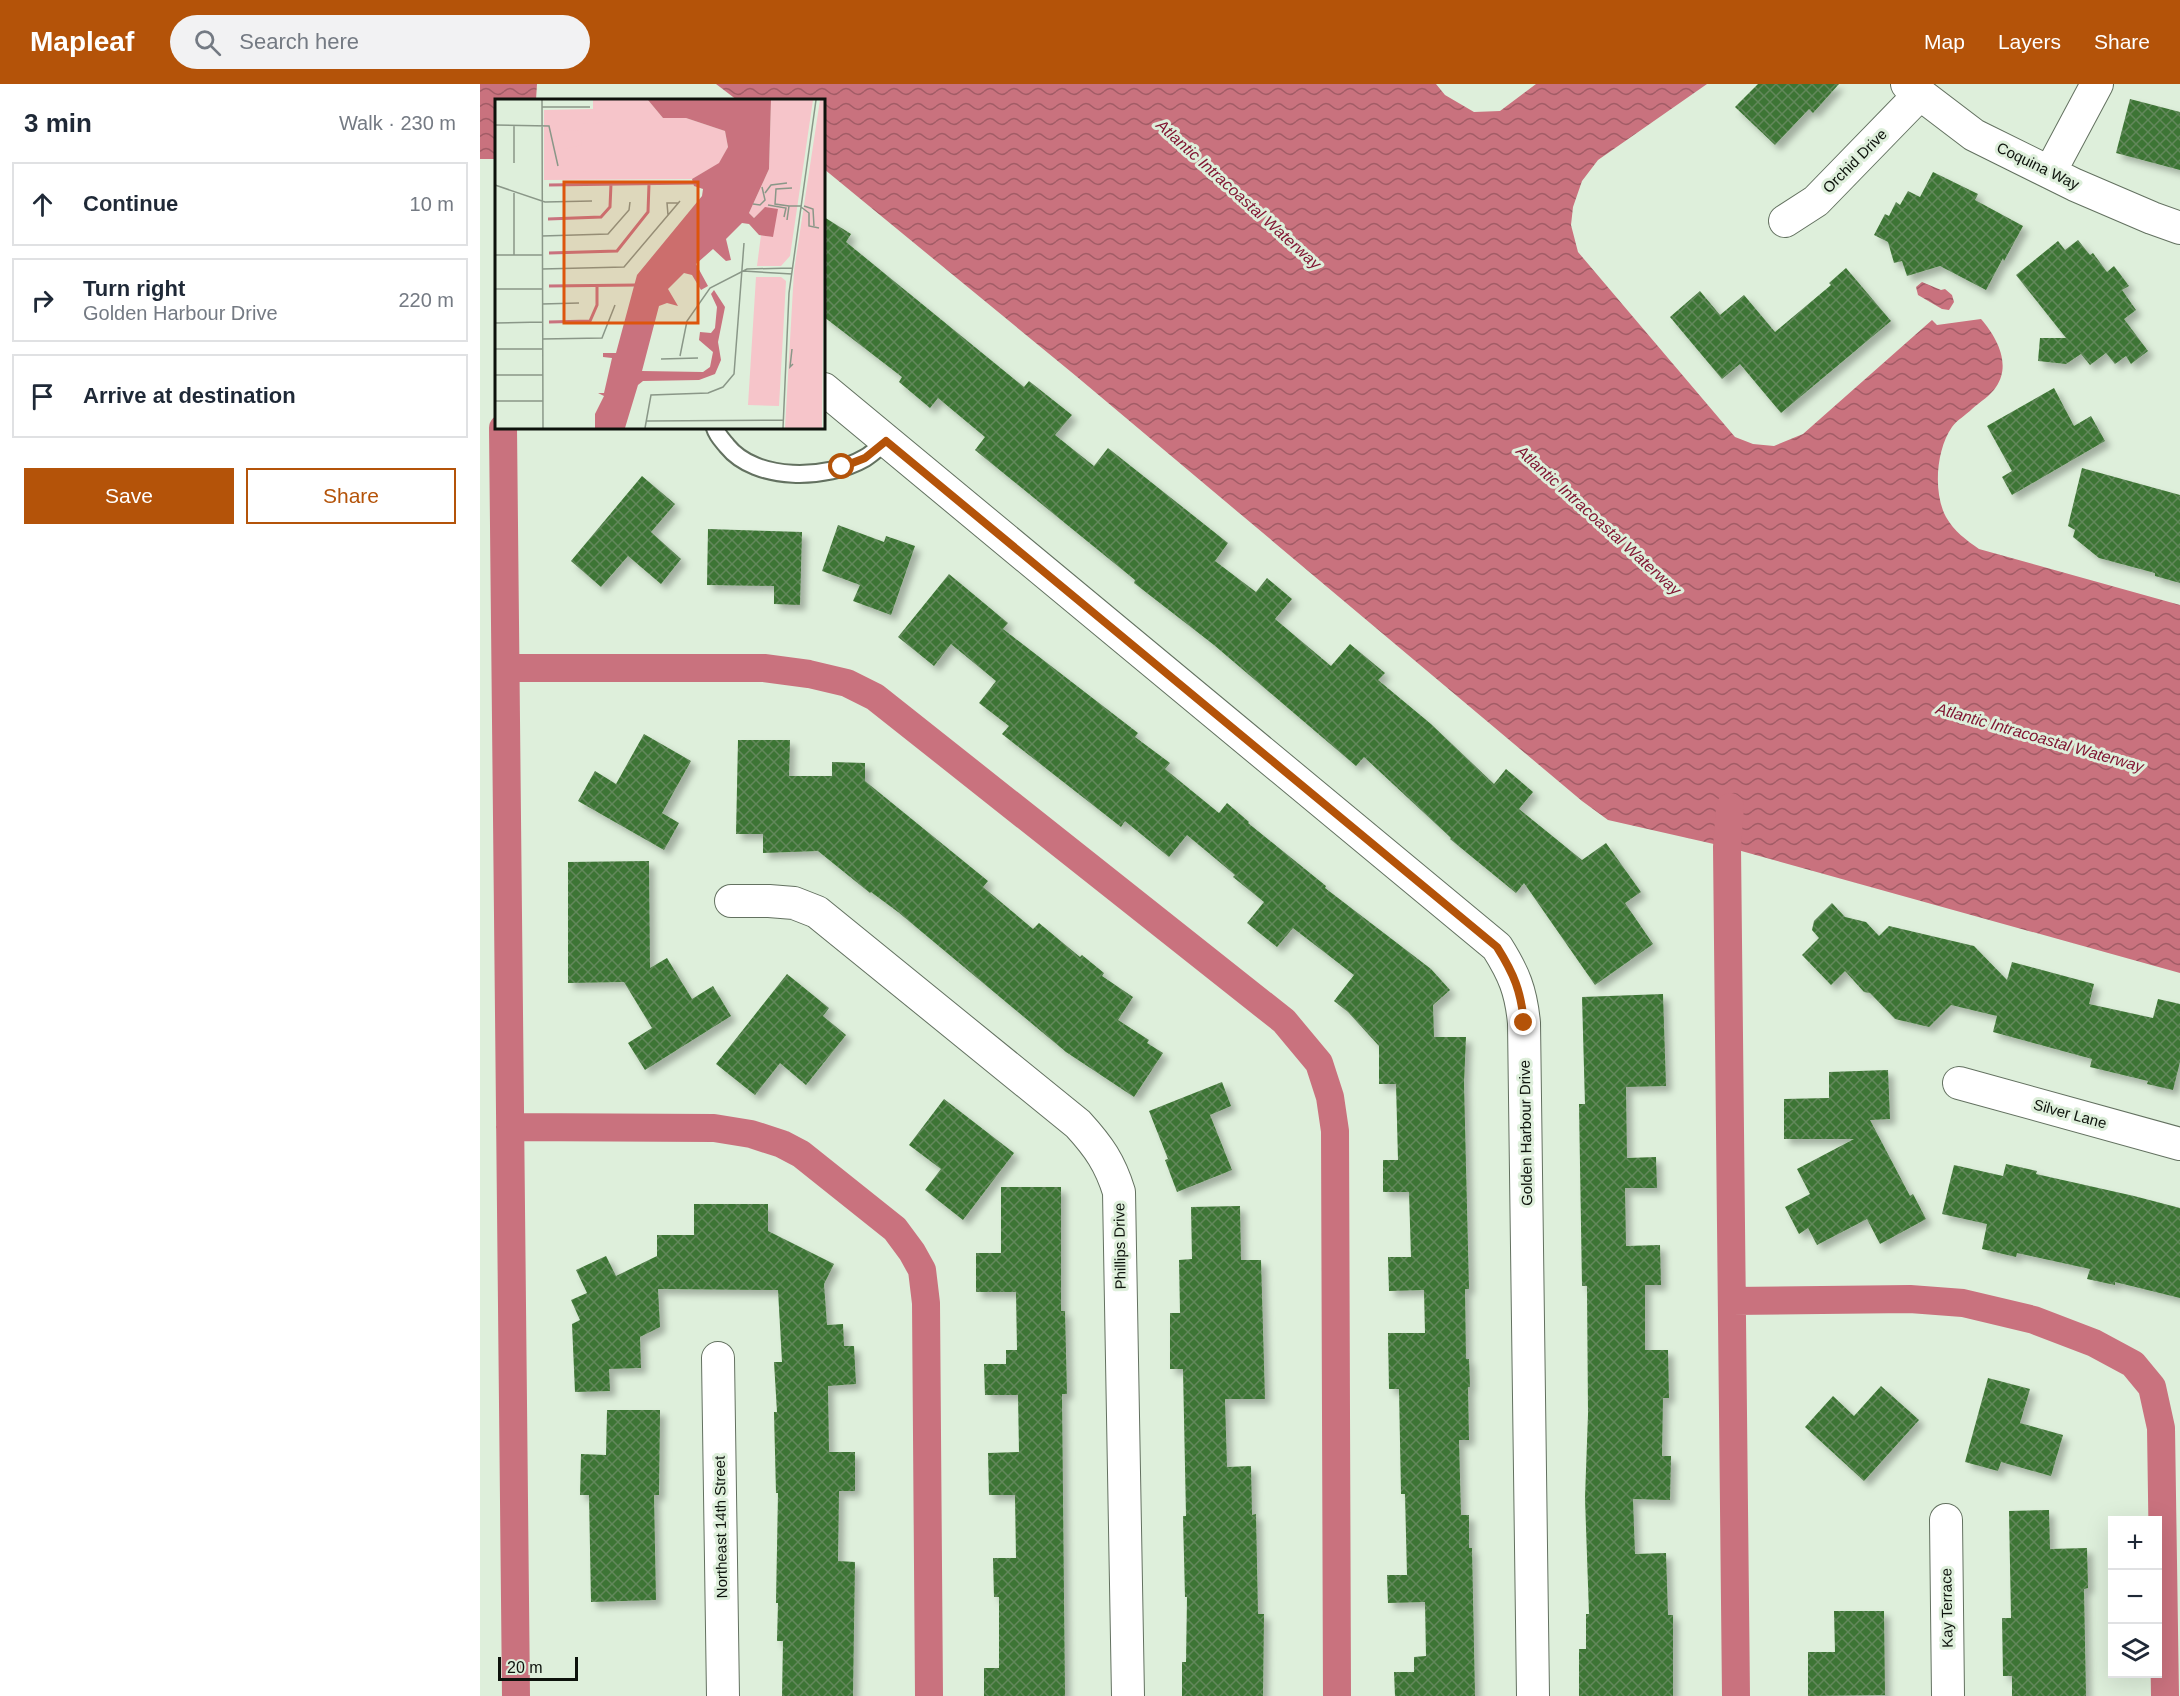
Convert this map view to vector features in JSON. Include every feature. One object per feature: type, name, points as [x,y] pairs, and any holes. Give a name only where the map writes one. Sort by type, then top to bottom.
[{"type":"street","points":[[2050,172],[2097,84]]},
{"type":"street","name":"Coquina Way","points":[[1914,89],[1974,135],[2050,172],[2152,218],[2180,228]]},
{"type":"street","name":"Orchid Drive","points":[[1785,221],[1815,201],[1914,89]]},
{"type":"street","name":"Golden Harbour Drive","points":[[825,390],[1497,947],[1512,970],[1521,996],[1524,1023],[1533,1696]]},
{"type":"street","name":"Phillips Drive","points":[[731,901],[794,903],[817,912],[1078,1124],[1096,1143],[1111,1166],[1119,1192],[1128,1696]]},
{"type":"street","name":"Silver Lane","points":[[1959,1083],[2180,1144]]},
{"type":"street","name":"Northeast 14th Street","points":[[718,1358],[723,1696]]},
{"type":"street","name":"Kay Terrace","points":[[1946,1520],[1948,1696]]},
{"type":"lane","points":[[715,429],[735,456],[754,467],[776,472],[813,473],[842,467],[865,458],[886,441]]},
{"type":"water","points":[[480,84],[537,84],[536,99],[495,99],[495,159],[480,159]]},
{"type":"water","name":"Atlantic Intracoastal Waterway","points":[[716,84],[1436,84],[1445,95],[1474,112],[1500,111],[1536,84],[1707,84],[1598,160],[1582,181],[1573,207],[1571,225],[1578,252],[1735,437],[1753,444],[1774,446],[1803,434],[1932,320],[1937,325],[1981,319],[1997,342],[2003,369],[1994,390],[1954,424],[1942,447],[1938,472],[1939,496],[1949,522],[1979,549],[2180,605],[2180,973],[1727,847],[1608,820],[1582,801],[1076,376],[825,170],[825,99],[736,99]]},
{"type":"water","points":[[1922,282],[1941,290],[1945,289],[1952,295],[1954,302],[1949,310],[1942,309],[1918,295],[1916,287]]},
{"type":"building","points":[[1758,84],[1839,84],[1813,113],[1809,109],[1775,145],[1735,107]]},
{"type":"building","points":[[2130,99],[2180,112],[2180,170],[2116,153]]},
{"type":"building","points":[[1933,172],[1978,194],[1975,200],[2023,226],[1986,290],[1940,266],[1907,276],[1902,261],[1894,263],[1888,242],[1874,235],[1885,214],[1889,216],[1896,202],[1900,205],[1908,191],[1920,197]]},
{"type":"building","points":[[825,218],[851,234],[846,242],[1024,387],[1029,381],[1072,415],[1055,435],[1094,466],[1108,448],[1228,543],[1215,561],[1256,592],[1267,578],[1292,599],[1275,619],[1331,666],[1350,644],[1385,673],[1378,680],[1431,724],[1494,784],[1506,769],[1533,792],[1519,809],[1582,860],[1606,843],[1641,892],[1625,903],[1653,944],[1595,985],[1524,883],[1516,893],[1450,839],[1364,757],[1356,766],[1214,645],[1134,583],[1135,580],[975,450],[985,437],[938,398],[930,408],[899,382],[902,377],[825,318]]},
{"type":"building","points":[[2078,240],[2090,255],[2093,253],[2107,272],[2114,266],[2129,286],[2122,290],[2136,310],[2124,319],[2148,351],[2131,364],[2126,356],[2115,364],[2106,353],[2090,365],[2081,354],[2066,364],[2038,361],[2040,338],[2066,338],[2016,275],[2058,241],[2065,250]]},
{"type":"building","points":[[1846,268],[1891,321],[1781,413],[1740,364],[1722,379],[1670,317],[1700,291],[1720,315],[1744,295],[1775,332],[1831,285],[1829,283]]},
{"type":"building","points":[[2054,388],[2074,426],[2091,416],[2105,441],[2012,495],[2002,477],[2012,471],[1987,426]]},
{"type":"building","points":[[2082,468],[2180,495],[2180,583],[2155,576],[2155,573],[2099,558],[2073,537],[2075,530],[2068,526]]},
{"type":"building","points":[[642,476],[675,504],[651,532],[681,559],[661,584],[628,556],[601,587],[571,561]]},
{"type":"building","points":[[838,525],[884,542],[886,536],[915,546],[891,615],[853,601],[860,585],[822,571]]},
{"type":"building","points":[[708,529],[802,532],[800,605],[774,604],[774,586],[707,585]]},
{"type":"building","points":[[949,574],[1008,623],[1003,629],[1138,733],[1135,737],[1170,763],[1165,769],[1219,813],[1227,803],[1248,823],[1326,886],[1325,888],[1431,969],[1450,990],[1433,1005],[1434,1037],[1466,1037],[1464,1083],[1469,1289],[1465,1289],[1466,1359],[1469,1359],[1470,1387],[1468,1387],[1469,1440],[1459,1440],[1461,1515],[1469,1515],[1469,1548],[1472,1548],[1475,1696],[1395,1696],[1394,1672],[1414,1672],[1414,1657],[1426,1656],[1425,1602],[1388,1603],[1387,1575],[1407,1575],[1405,1494],[1401,1494],[1399,1389],[1389,1389],[1388,1333],[1425,1333],[1424,1290],[1389,1291],[1388,1257],[1411,1257],[1409,1192],[1383,1192],[1383,1160],[1398,1160],[1396,1084],[1379,1084],[1379,1046],[1348,1012],[1334,1001],[1354,975],[1293,928],[1277,947],[1247,923],[1264,902],[1187,835],[1169,857],[1125,821],[1121,827],[1002,734],[1009,726],[979,703],[996,681],[951,644],[934,666],[898,637]]},
{"type":"building","points":[[644,734],[691,761],[662,813],[679,823],[664,850],[578,801],[595,771],[616,784]]},
{"type":"building","points":[[738,740],[790,740],[789,776],[832,776],[832,762],[865,763],[865,781],[988,881],[983,887],[1033,929],[1039,923],[1080,957],[1082,955],[1104,973],[1102,976],[1133,997],[1118,1020],[1149,1040],[1147,1043],[1163,1053],[1134,1097],[1066,1052],[898,912],[870,893],[818,851],[763,853],[763,834],[736,834]]},
{"type":"building","points":[[649,861],[650,968],[667,958],[692,999],[713,986],[731,1016],[645,1070],[628,1043],[652,1028],[624,982],[568,983],[568,862]]},
{"type":"building","points":[[1832,903],[1845,917],[1866,922],[1879,936],[1889,926],[1974,946],[2007,980],[2012,962],[2094,984],[2089,1004],[2153,1018],[2158,999],[2180,1004],[2180,1062],[2173,1090],[2147,1084],[2148,1081],[2090,1067],[2092,1059],[1993,1032],[1997,1016],[1951,1005],[1929,1027],[1895,1019],[1870,993],[1864,992],[1845,971],[1831,985],[1802,955],[1819,938],[1812,930],[1814,921]]},
{"type":"building","points":[[787,974],[829,1008],[823,1016],[846,1035],[806,1085],[780,1063],[755,1095],[716,1064]]},
{"type":"building","points":[[1663,994],[1666,1086],[1626,1087],[1627,1158],[1656,1157],[1657,1188],[1625,1188],[1626,1246],[1660,1245],[1661,1285],[1645,1285],[1645,1350],[1668,1350],[1669,1398],[1663,1398],[1662,1456],[1671,1456],[1670,1500],[1633,1499],[1635,1554],[1666,1553],[1668,1615],[1673,1615],[1673,1696],[1579,1696],[1579,1649],[1586,1649],[1586,1614],[1589,1614],[1585,1498],[1588,1414],[1587,1286],[1582,1286],[1579,1104],[1585,1104],[1582,997]]},
{"type":"building","points":[[1888,1070],[1890,1119],[1870,1120],[1910,1196],[1913,1194],[1926,1219],[1880,1244],[1867,1219],[1817,1245],[1808,1228],[1799,1234],[1785,1207],[1810,1194],[1797,1169],[1854,1139],[1784,1139],[1784,1099],[1829,1098],[1829,1072]]},
{"type":"building","points":[[1222,1082],[1231,1106],[1210,1115],[1232,1170],[1177,1192],[1165,1160],[1168,1159],[1149,1111]]},
{"type":"building","points":[[944,1099],[1014,1153],[963,1220],[925,1190],[941,1169],[909,1145]]},
{"type":"building","points":[[2006,1164],[2037,1171],[2036,1174],[2180,1208],[2180,1298],[2115,1282],[2115,1285],[2087,1279],[2090,1269],[2017,1253],[2016,1257],[1982,1249],[1987,1224],[1942,1214],[1954,1165],[2003,1176]]},
{"type":"building","points":[[1001,1187],[1061,1187],[1061,1311],[1065,1311],[1067,1394],[1062,1394],[1065,1696],[984,1696],[984,1668],[999,1668],[999,1597],[994,1597],[993,1558],[1016,1558],[1015,1495],[989,1495],[988,1453],[1019,1452],[1018,1395],[985,1395],[984,1364],[1006,1364],[1006,1350],[1017,1350],[1016,1292],[976,1292],[976,1253],[1001,1253]]},
{"type":"building","points":[[694,1204],[768,1204],[768,1231],[834,1264],[824,1284],[827,1325],[843,1324],[844,1346],[854,1346],[856,1384],[828,1386],[829,1452],[855,1452],[855,1491],[839,1491],[838,1561],[855,1562],[853,1696],[782,1696],[783,1641],[777,1641],[778,1493],[776,1493],[774,1412],[777,1412],[774,1362],[782,1362],[778,1290],[658,1289],[660,1327],[640,1337],[641,1368],[609,1369],[610,1391],[575,1392],[572,1324],[580,1320],[571,1300],[587,1293],[576,1270],[606,1256],[616,1276],[657,1256],[657,1235],[694,1235]]},
{"type":"building","points":[[1240,1206],[1241,1260],[1261,1260],[1265,1399],[1225,1399],[1227,1467],[1251,1466],[1252,1515],[1256,1514],[1258,1614],[1264,1614],[1263,1696],[1182,1696],[1182,1662],[1186,1662],[1187,1597],[1185,1597],[1183,1516],[1186,1516],[1183,1369],[1170,1369],[1170,1313],[1180,1313],[1179,1260],[1192,1259],[1191,1207]]},
{"type":"building","points":[[1988,1378],[2030,1389],[2020,1423],[2063,1435],[2051,1476],[2001,1462],[1998,1471],[1965,1462]]},
{"type":"building","points":[[1881,1386],[1919,1420],[1864,1481],[1805,1427],[1833,1396],[1854,1416]]},
{"type":"building","points":[[607,1410],[660,1410],[659,1495],[654,1495],[656,1600],[591,1602],[589,1495],[580,1495],[581,1454],[606,1455]]},
{"type":"building","points":[[2049,1510],[2050,1549],[2087,1548],[2088,1588],[2084,1589],[2086,1696],[2012,1696],[2012,1676],[2003,1676],[2002,1618],[2011,1618],[2009,1511]]},
{"type":"building","points":[[1834,1611],[1884,1611],[1885,1695],[1808,1696],[1808,1652],[1835,1652]]},
{"type":"waterway","points":[[503,429],[516,1696]]},
{"type":"waterway","points":[[506,668],[764,668],[809,674],[847,683],[875,697],[1284,1021],[1319,1063],[1330,1097],[1335,1131],[1337,1696]]},
{"type":"waterway","points":[[1730,807],[1727,847],[1736,1696]]},
{"type":"waterway","points":[[510,1127],[714,1128],[751,1134],[782,1144],[801,1154],[895,1229],[912,1252],[922,1270],[926,1303],[929,1696]]},
{"type":"waterway","points":[[1732,1301],[1910,1299],[1963,1303],[2034,1320],[2094,1343],[2133,1364],[2152,1387],[2161,1428],[2165,1696]]},
{"type":"route","points":[[842,467],[865,458],[886,441],[1497,947],[1512,970],[1521,996],[1524,1023]]}]
